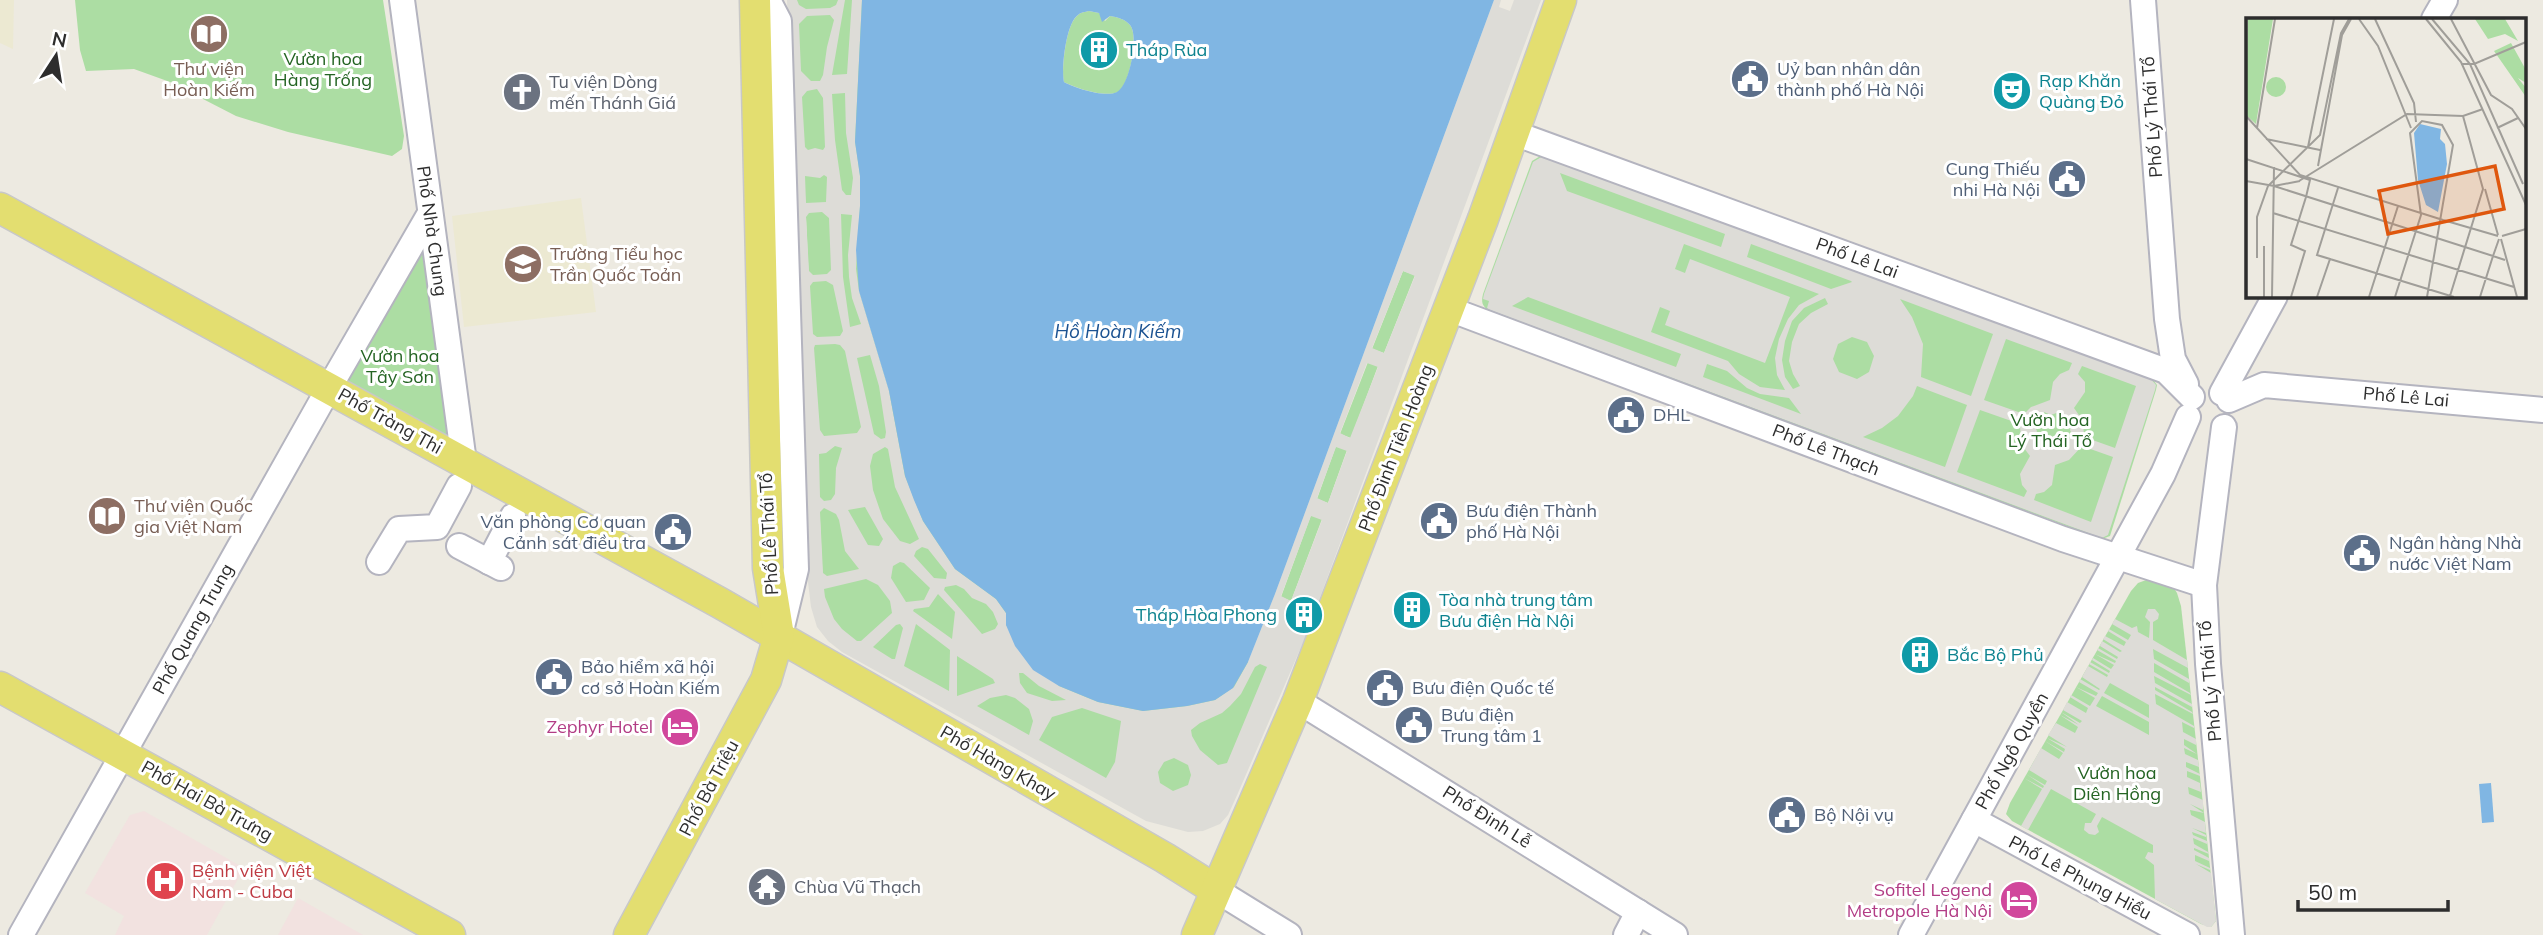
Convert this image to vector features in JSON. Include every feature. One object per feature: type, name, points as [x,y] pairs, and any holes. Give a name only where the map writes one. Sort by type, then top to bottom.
[{"type":"main road","name":"Phố Lê Thái Tổ","points":[[755,0],[768,568],[779,636]]},
{"type":"main road","name":"Phố Đinh Tiên Hoàng","points":[[1197,935],[1298,701],[1449,309],[1561,0]]},
{"type":"main road","name":"Phố Tràng Thi","points":[[0,208],[329,388],[461,474],[779,636]]},
{"type":"main road","name":"Phố Hàng Khay","points":[[779,636],[1216,890]]},
{"type":"main road","name":"Phố Bà Triệu","points":[[629,935],[766,680],[779,636]]},
{"type":"main road","name":"Phố Hai Bà Trưng","points":[[0,687],[450,935]]},
{"type":"street","name":"Phố Nhà Chung","points":[[402,0],[461,474]]},
{"type":"street","name":"Phố Lê Thái Tổ","points":[[768,0],[779,21],[796,569],[779,636]]},
{"type":"street","name":"Phố Lý Thái Tổ","points":[[2143,0],[2167,319],[2173,359],[2190,407]]},
{"type":"street","points":[[2435,18],[2445,0]]},
{"type":"street","name":"Phố Lê Lai","points":[[1514,133],[2166,371],[2190,407]]},
{"type":"street","name":"Phố Quang Trung","points":[[21,935],[429,215]]},
{"type":"street","points":[[2225,397],[2274,298]]},
{"type":"street","name":"Phố Lê Thạch","points":[[1449,309],[2117,557],[2204,586]]},
{"type":"street","name":"Phố Lê Lai","points":[[2225,397],[2264,385],[2543,410]]},
{"type":"street","points":[[2204,389],[2212,389],[2225,397],[2231,415],[2224,427],[2218,431],[2204,432],[2192,424],[2190,407],[2204,389]]},
{"type":"street","name":"Phố Ngô Quyền","points":[[1910,935],[2162,474],[2190,407]]},
{"type":"street","name":"Phố Lý Thái Tổ","points":[[2224,427],[2204,586],[2208,664],[2232,935]]},
{"type":"street","points":[[379,562],[399,529],[437,527],[461,474]]},
{"type":"street","points":[[458,546],[495,565],[513,516]]},
{"type":"street","name":"Phố Đinh Lễ","points":[[1298,701],[1675,935]]},
{"type":"street","name":"Phố Lê Phụng Hiểu","points":[[1974,820],[2187,935]]},
{"type":"street","points":[[1216,890],[1289,935]]},
{"type":"street","points":[[1626,935],[1638,912]]},
{"type":"shaded area","points":[[0,0],[14,0],[13,49],[0,43]]},
{"type":"shaded area","points":[[787,0],[797,0],[799,5],[806,9],[830,8],[836,5],[838,0],[845,0],[832,75],[847,74],[852,0],[862,0],[855,141],[860,176],[856,269],[859,291],[889,391],[905,476],[923,521],[955,569],[996,599],[1006,613],[1006,625],[1059,686],[1098,702],[1143,711],[1215,700],[1234,687],[1248,662],[1494,0],[1501,0],[1499,7],[1510,11],[1514,0],[1541,0],[1305,638],[1228,815],[1220,824],[1203,831],[1188,832],[1146,821],[842,652],[828,641],[817,627],[808,582]],"holes":[[[830,15],[834,20],[820,81],[811,81],[801,71],[799,24],[807,16]],[[817,89],[823,98],[825,147],[823,150],[808,150],[805,147],[802,97],[807,91]],[[845,93],[846,133],[853,178],[851,195],[846,195],[842,190],[835,140],[832,94]],[[805,176],[827,177],[826,202],[806,203]],[[822,212],[829,218],[831,270],[827,274],[813,275],[809,271],[806,217],[809,213]],[[841,214],[852,215],[848,255],[852,298],[861,324],[850,327],[843,277]],[[1403,271],[1415,276],[1384,353],[1372,348]],[[826,281],[833,285],[843,331],[840,336],[817,337],[813,334],[810,286],[813,282]],[[835,344],[845,351],[861,427],[857,433],[824,436],[820,430],[814,348],[815,345]],[[870,355],[879,386],[885,438],[881,439],[874,434],[857,358]],[[1367,363],[1378,367],[1350,438],[1340,433]],[[835,446],[842,448],[836,468],[835,494],[831,500],[824,501],[820,497],[819,454],[826,453]],[[885,447],[888,449],[895,487],[919,539],[910,544],[900,541],[883,519],[873,490],[870,466],[873,454]],[[1336,447],[1347,451],[1328,503],[1317,498]],[[865,507],[883,539],[879,546],[868,545],[848,510]],[[824,508],[836,514],[845,551],[859,569],[827,576],[823,573],[820,512]],[[1311,516],[1322,520],[1291,601],[1281,596]],[[922,547],[928,549],[947,573],[946,579],[934,578],[914,556],[916,551]],[[904,563],[930,588],[924,600],[906,602],[891,578],[893,566]],[[866,579],[878,585],[890,601],[892,613],[861,641],[857,641],[834,619],[824,589]],[[956,585],[972,598],[986,604],[998,624],[995,629],[982,634],[944,590],[945,587]],[[938,594],[955,612],[952,639],[913,611],[914,609],[929,607]],[[900,624],[903,628],[895,659],[873,647]],[[916,624],[950,650],[949,691],[904,666]],[[957,656],[993,679],[995,683],[957,696]],[[1260,664],[1267,667],[1227,763],[1218,765],[1200,750],[1191,730],[1222,713],[1241,694],[1255,667]],[[1019,673],[1066,700],[1052,701],[1027,693],[1020,683]],[[1006,695],[1015,698],[1029,709],[1033,721],[1029,735],[977,706],[990,698]],[[1082,708],[1121,721],[1115,762],[1106,778],[1039,740],[1052,717]],[[1174,758],[1188,765],[1191,775],[1188,785],[1173,791],[1160,783],[1158,772],[1164,762]]]},
{"type":"shaded area","name":"Vườn hoa Lý Thái Tổ","points":[[1543,156],[2150,378],[2156,385],[2155,390],[2108,535],[2102,538],[1490,310],[1487,308],[1489,301],[1483,299],[1484,294],[1533,162]],"holes":[[[1560,173],[1725,234],[1721,247],[1567,191]],[[1684,244],[1819,294],[1799,305],[1788,319],[1779,339],[1775,358],[1777,375],[1785,390],[1760,387],[1739,374],[1728,361],[1651,332],[1660,307],[1670,311],[1665,325],[1765,363],[1790,297],[1690,259],[1685,273],[1675,269]],[[1751,244],[1852,282],[1831,289],[1747,257]],[[1528,297],[1681,354],[1676,367],[1512,306]],[[1825,298],[1828,304],[1811,313],[1799,324],[1792,342],[1789,361],[1800,386],[1793,389],[1785,377],[1782,360],[1792,321],[1804,308]],[[1900,299],[1993,334],[1971,396],[1921,377],[1923,344],[1912,317]],[[1852,337],[1867,342],[1874,356],[1869,372],[1857,379],[1839,372],[1833,359],[1838,344]],[[2006,339],[2072,363],[2069,370],[2060,374],[2053,382],[2050,400],[2031,407],[2024,414],[1984,400]],[[1707,364],[1727,371],[1747,388],[1760,394],[1789,398],[1801,414],[1703,377]],[[2082,366],[2136,386],[2115,448],[2084,437],[2083,421],[2074,408],[2085,392],[2085,382],[2078,374]],[[1917,386],[1967,405],[1945,467],[1863,437],[1898,416]],[[1980,410],[2020,424],[2021,444],[2030,456],[2020,474],[2022,485],[2027,491],[2024,497],[1957,472]],[[2044,412],[2051,415],[2059,412],[2064,419],[2072,422],[2070,430],[2073,436],[2067,440],[2064,448],[2046,448],[2042,441],[2035,438],[2037,431],[2034,425],[2041,420]],[[2082,446],[2113,457],[2091,522],[2034,500],[2036,494],[2044,492],[2052,485],[2055,465],[2069,460]]]},
{"type":"shaded area","name":"Trường Tiểu học Trần Quốc Toản","points":[[581,198],[596,312],[464,327],[452,216]]},
{"type":"shaded area","name":"Vườn hoa Diên Hồng","points":[[2148,609],[2155,609],[2159,614],[2158,619],[2153,622],[2153,640],[2187,660],[2188,668],[2153,649],[2154,659],[2189,679],[2189,683],[2154,663],[2154,672],[2191,695],[2154,676],[2155,683],[2192,704],[2192,707],[2155,687],[2155,690],[2193,714],[2155,694],[2156,704],[2194,726],[2182,722],[2183,732],[2196,739],[2196,745],[2184,739],[2184,745],[2197,754],[2184,748],[2185,754],[2198,760],[2199,767],[2186,762],[2186,767],[2200,774],[2187,771],[2187,777],[2200,783],[2201,792],[2188,787],[2189,794],[2203,800],[2203,810],[2190,804],[2204,813],[2190,810],[2191,815],[2205,822],[2206,833],[2192,828],[2206,837],[2192,832],[2207,841],[2207,844],[2193,838],[2194,844],[2209,854],[2194,848],[2209,858],[2209,861],[2195,855],[2195,861],[2210,868],[2196,864],[2211,873],[2216,921],[2211,927],[2155,899],[2154,865],[2145,858],[2148,852],[2153,853],[2153,845],[2102,817],[2097,826],[2099,832],[2095,835],[2089,834],[2084,830],[2085,823],[2091,823],[2096,814],[2051,789],[2028,830],[2021,826],[2042,789],[2024,778],[2043,788],[2044,786],[2026,774],[2045,785],[2047,781],[2029,770],[2041,748],[2059,759],[2063,753],[2045,741],[2064,752],[2065,749],[2047,738],[2067,747],[2048,735],[2056,723],[2075,733],[2078,727],[2060,715],[2079,725],[2061,712],[2080,723],[2082,721],[2063,710],[2067,702],[2086,713],[2088,708],[2070,697],[2071,695],[2090,706],[2095,698],[2076,687],[2096,696],[2098,693],[2079,682],[2080,679],[2099,690],[2082,677],[2088,666],[2107,677],[2108,675],[2089,664],[2090,662],[2109,673],[2110,671],[2092,660],[2093,658],[2111,669],[2114,665],[2095,654],[2115,663],[2116,661],[2097,650],[2098,648],[2117,659],[2118,657],[2100,646],[2102,641],[2122,651],[2103,639],[2105,636],[2124,646],[2126,642],[2108,631],[2109,629],[2128,640],[2131,635],[2112,624],[2115,619],[2132,628],[2137,626],[2138,632],[2149,638],[2150,622],[2145,617]],"holes":[[[2110,683],[2149,705],[2149,718],[2104,693]],[[2102,696],[2149,722],[2149,735],[2096,706]]]},
{"type":"shaded area","name":"Bệnh viện Việt Nam - Cuba","points":[[144,811],[244,868],[207,935],[115,935],[124,916],[85,893],[130,815]]},
{"type":"shaded area","name":"Bệnh viện Việt Nam - Cuba","points":[[298,898],[363,935],[278,935]]},
{"type":"green space","name":"Vườn hoa Hàng Trống","points":[[75,0],[383,0],[404,136],[402,149],[392,156],[288,132],[236,116],[170,82],[134,69],[86,71],[80,50]]},
{"type":"green space","points":[[796,0],[862,0],[859,291],[889,391],[1248,662],[1276,664],[1220,794],[1169,817],[849,642],[824,607]]},
{"type":"green space","points":[[1089,11],[1099,13],[1105,21],[1110,16],[1121,19],[1133,30],[1133,49],[1126,80],[1122,88],[1113,94],[1099,93],[1064,82],[1064,57],[1070,27],[1078,15]]},
{"type":"green space","name":"Vườn hoa Lý Thái Tổ","points":[[1542,155],[2151,377],[2157,385],[2156,390],[2110,536],[2102,539],[1490,312],[1483,304],[1483,294],[1532,161]]},
{"type":"green space","name":"Vườn hoa Tây Sơn","points":[[424,238],[452,445],[344,383]]},
{"type":"green space","points":[[1403,271],[1415,275],[1384,353],[1372,349]]},
{"type":"green space","points":[[1368,362],[1378,366],[1351,438],[1340,434]]},
{"type":"green space","points":[[1336,446],[1347,450],[1328,503],[1317,499]]},
{"type":"green space","points":[[1311,515],[1322,519],[1291,601],[1281,597]]},
{"type":"green space","name":"Vườn hoa Diên Hồng","points":[[2149,579],[2172,585],[2181,606],[2216,921],[2211,927],[2012,821],[2006,814],[2131,591],[2138,583]]},
{"type":"water","name":"Hồ Hoàn Kiếm","points":[[862,0],[1494,0],[1275,594],[1248,662],[1233,688],[1215,700],[1143,711],[1098,702],[1059,686],[1033,670],[1015,646],[1006,625],[1006,613],[996,599],[955,569],[923,521],[905,476],[889,391],[859,291],[856,250],[860,176],[855,142]],"holes":[[[1083,12],[1099,13],[1102,22],[1110,16],[1118,18],[1128,23],[1133,30],[1133,49],[1126,80],[1122,88],[1112,94],[1090,92],[1064,82],[1065,47],[1070,27]]]},
{"type":"water","points":[[2491,783],[2494,822],[2482,823],[2479,784]]},
{"type":"place","name":"Thư viện Hoàn Kiếm","points":[[209,34]]},
{"type":"place","name":"Tháp Rùa","points":[[1099,50]]},
{"type":"place","name":"Uỷ ban nhân dân thành phố Hà Nội","points":[[1750,79]]},
{"type":"place","name":"Rạp Khăn Quàng Đỏ","points":[[2012,91]]},
{"type":"place","name":"Tu viện Dòng mến Thánh Giá","points":[[522,92]]},
{"type":"place","name":"Cung Thiếu nhi Hà Nội","points":[[2067,179]]},
{"type":"place","name":"Trường Tiểu học Trần Quốc Toản","points":[[523,264]]},
{"type":"place","name":"DHL","points":[[1626,415]]},
{"type":"place","name":"Thư viện Quốc gia Việt Nam","points":[[107,516]]},
{"type":"place","name":"Bưu điện Thành phố Hà Nội","points":[[1439,521]]},
{"type":"place","name":"Văn phòng Cơ quan Cảnh sát điều tra","points":[[673,532]]},
{"type":"place","name":"Ngân hàng Nhà nước Việt Nam","points":[[2362,553]]},
{"type":"place","name":"Tòa nhà trung tâm Bưu điện Hà Nội","points":[[1412,610]]},
{"type":"place","name":"Tháp Hòa Phong","points":[[1304,615]]},
{"type":"place","name":"Bắc Bộ Phủ","points":[[1920,655]]},
{"type":"place","name":"Bảo hiểm xã hội cơ sở Hoàn Kiếm","points":[[554,677]]},
{"type":"place","name":"Bưu điện Quốc tế","points":[[1385,688]]},
{"type":"place","name":"Bưu điện Trung tâm 1","points":[[1414,725]]},
{"type":"place","name":"Zephyr Hotel","points":[[680,727]]},
{"type":"place","name":"Bộ Nội vụ","points":[[1787,815]]},
{"type":"place","name":"Bệnh viện Việt Nam - Cuba","points":[[165,881]]},
{"type":"place","name":"Chùa Vũ Thạch","points":[[767,887]]},
{"type":"place","name":"Sofitel Legend Metropole Hà Nội","points":[[2019,900]]}]
